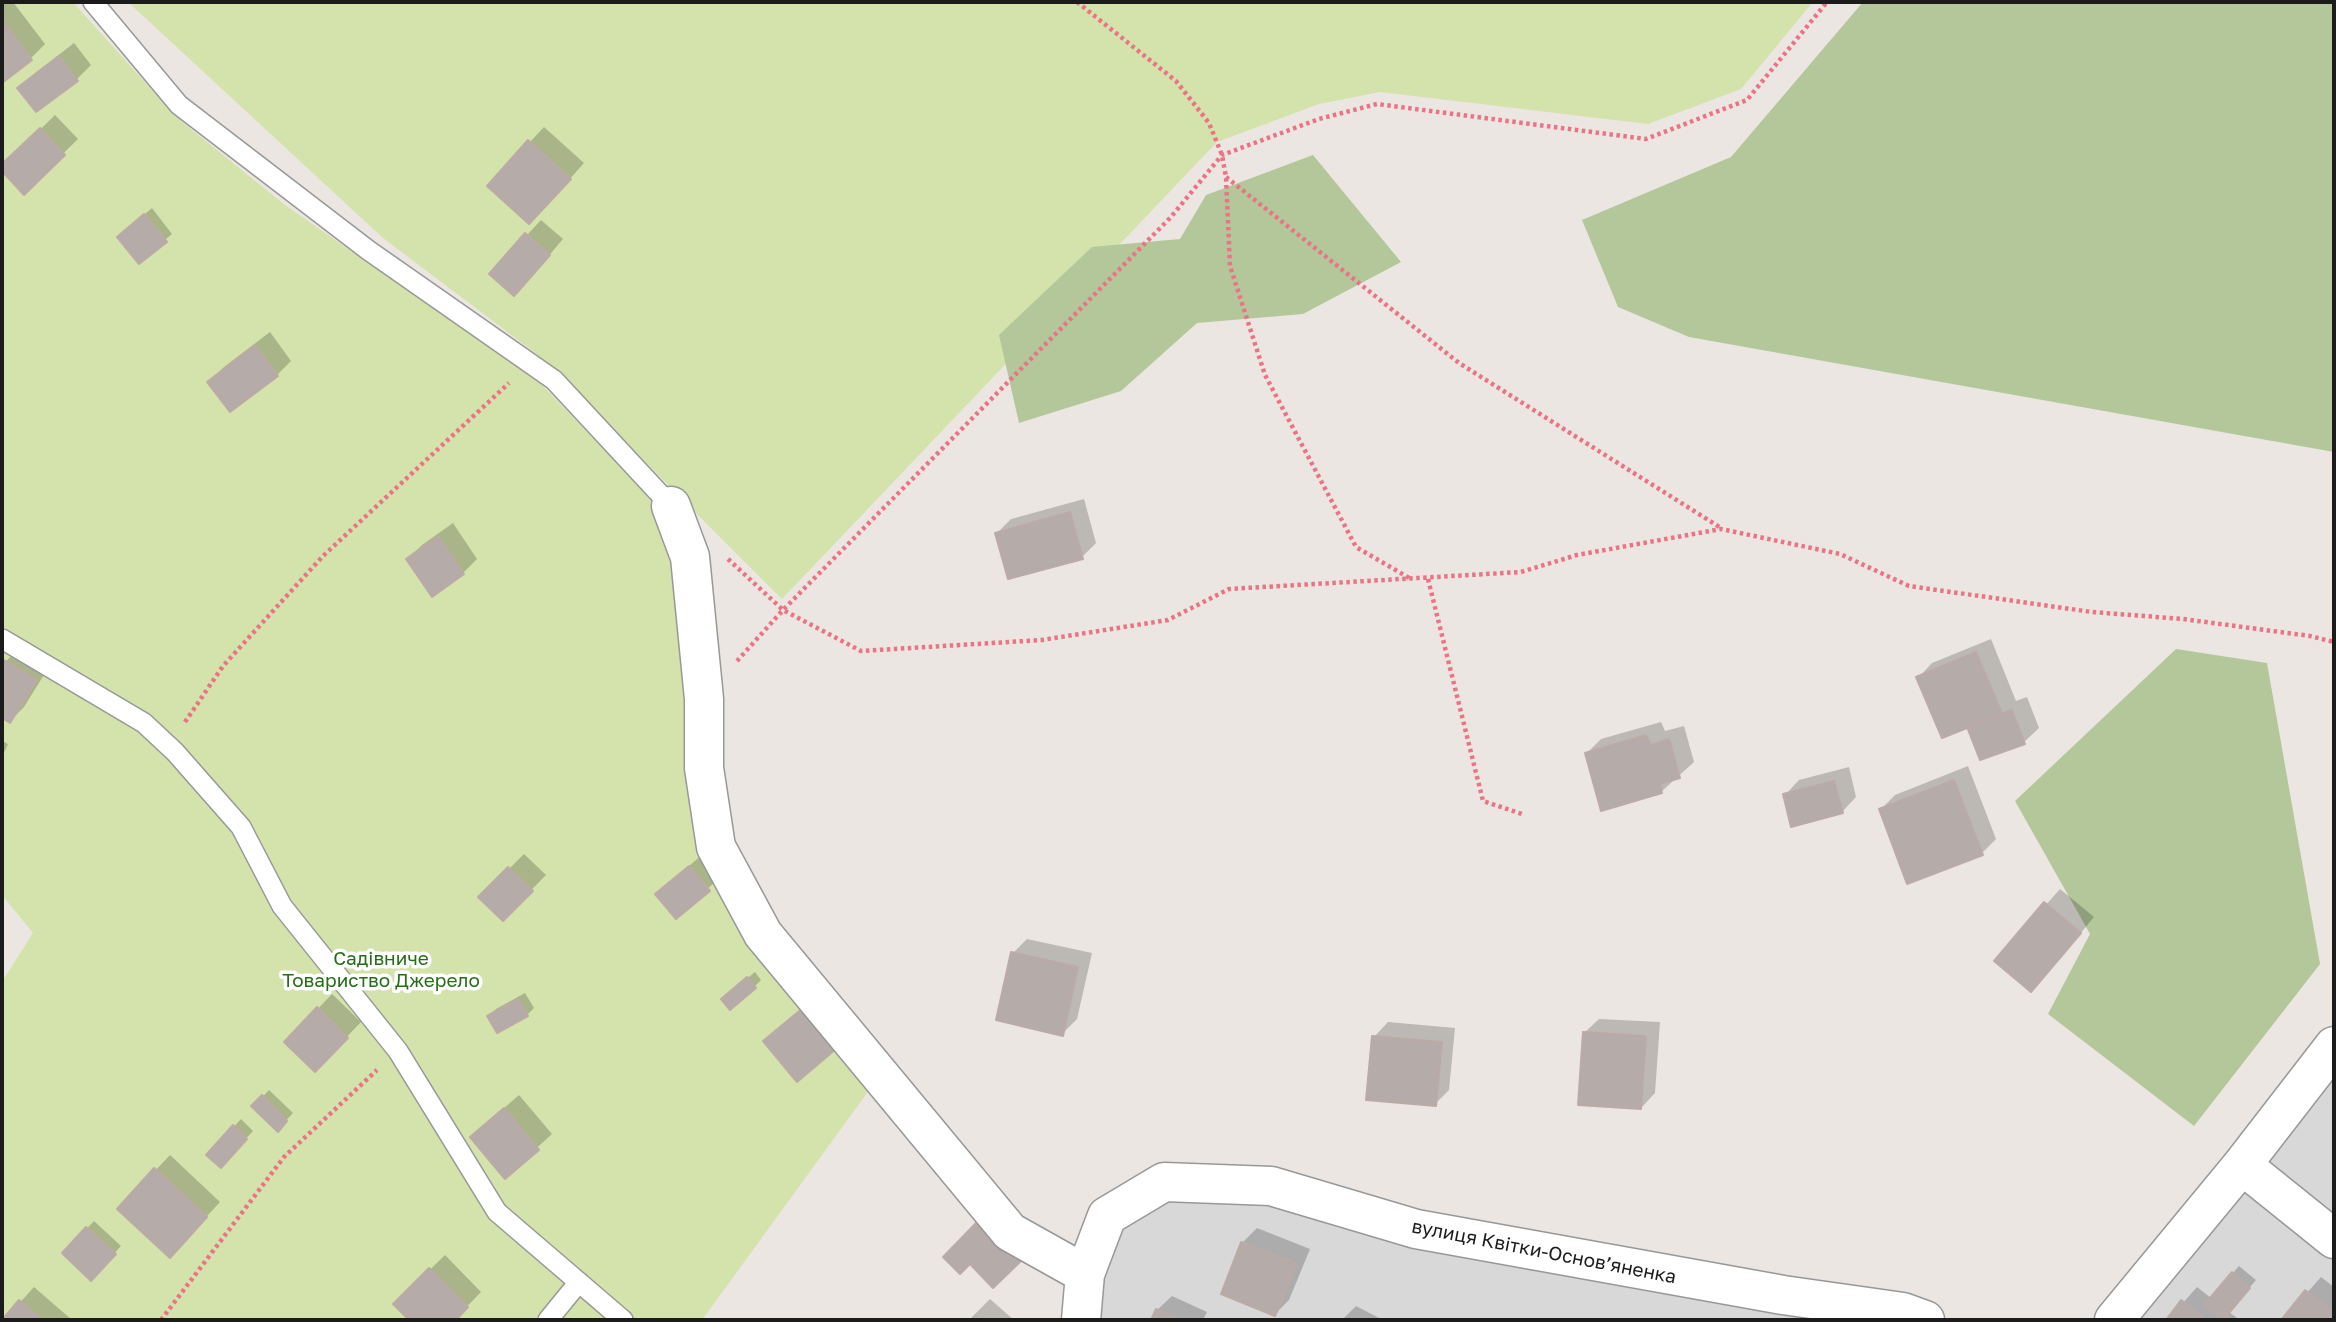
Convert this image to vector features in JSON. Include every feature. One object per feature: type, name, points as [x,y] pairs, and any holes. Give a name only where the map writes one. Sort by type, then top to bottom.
[{"type":"street","points":[[671,506],[690,557],[704,698],[704,768],[716,847],[763,934],[1010,1232],[1085,1274],[1081,1320]]},
{"type":"street","points":[[2114,1320],[2242,1165],[2334,1046]]},
{"type":"street","points":[[2242,1165],[2334,1239]]},
{"type":"street","name":"вулиця Квітки-Основʼяненка","points":[[1085,1274],[1107,1216],[1164,1182],[1271,1186],[1416,1230],[1783,1295],[1903,1312],[1925,1320]]},
{"type":"lane","points":[[93,2],[179,105],[368,250],[554,380],[671,506]]},
{"type":"lane","points":[[2,639],[144,723],[168,746],[241,827],[282,906],[398,1051],[497,1212],[623,1320]]},
{"type":"lane","points":[[548,1320],[579,1282]]},
{"type":"path","points":[[1076,2],[1177,81],[1209,122],[1222,155],[1226,177],[1230,267],[1265,375],[1356,547],[1412,580]]},
{"type":"path","points":[[704,698],[783,610],[1171,217],[1222,155],[1319,119],[1377,104],[1646,139],[1747,100],[1827,2]]},
{"type":"path","points":[[1226,177],[1459,363],[1721,528],[1840,554],[1909,586],[2092,612],[2297,634],[2334,642]]},
{"type":"path","points":[[168,746],[223,666],[323,556],[529,363]]},
{"type":"path","points":[[722,553],[783,610],[861,651],[1042,640],[1168,620],[1229,589],[1521,572],[1577,555],[1721,528]]},
{"type":"path","points":[[1428,579],[1483,801],[1522,814]]},
{"type":"path","points":[[161,1320],[284,1157],[398,1051]]},
{"type":"shaded area","points":[[2334,1046],[2334,1320],[2114,1320]]},
{"type":"shaded area","points":[[1164,1182],[1925,1320],[1081,1320],[1107,1216]]},
{"type":"green space","name":"Садівниче Товариство Джерело","points":[[2,2],[73,2],[176,117],[285,205],[540,383],[664,511],[694,700],[708,846],[883,1071],[702,1320],[2,1320],[2,982],[33,933],[2,895]]},
{"type":"green space","points":[[128,2],[1813,2],[1741,89],[1648,124],[1380,92],[1319,104],[1217,142],[782,599],[538,355],[383,238]]},
{"type":"green space","points":[[1863,2],[2334,2],[2334,452],[1689,337],[1618,307],[1582,220],[1731,157]]},
{"type":"green space","points":[[1313,155],[1401,262],[1303,314],[1197,323],[1121,391],[1019,423],[999,335],[1092,247],[1180,239],[1206,195]]},
{"type":"green space","points":[[2176,649],[2267,663],[2320,964],[2194,1126],[2048,1014],[2090,934],[2015,801]]},
{"type":"building","points":[[2,20],[32,60],[2,83]]},
{"type":"building","points":[[59,56],[78,81],[36,112],[17,88]]},
{"type":"building","points":[[40,128],[65,155],[24,195],[2,171],[2,164]]},
{"type":"building","points":[[528,140],[571,179],[529,224],[487,186]]},
{"type":"building","points":[[144,214],[167,242],[139,264],[117,237]]},
{"type":"building","points":[[525,233],[550,255],[514,296],[489,274]]},
{"type":"building","points":[[255,345],[278,376],[230,412],[207,382]]},
{"type":"building","points":[[1070,512],[1083,559],[1008,579],[995,533]]},
{"type":"building","points":[[438,536],[464,574],[432,597],[406,559]]},
{"type":"building","points":[[1976,652],[2002,714],[1942,738],[1916,677]]},
{"type":"building","points":[[4,660],[37,680],[10,723],[2,718]]},
{"type":"building","points":[[2012,710],[2025,744],[1980,760],[1967,727]]},
{"type":"building","points":[[1646,735],[1651,745],[1669,739],[1680,778],[1660,784],[1662,793],[1601,811],[1585,753]]},
{"type":"building","points":[[1954,780],[1983,855],[1907,884],[1879,809]]},
{"type":"building","points":[[1834,781],[1843,813],[1791,827],[1783,794]]},
{"type":"building","points":[[689,866],[710,891],[676,919],[655,894]]},
{"type":"building","points":[[508,867],[533,891],[503,921],[478,897]]},
{"type":"building","points":[[2044,902],[2081,933],[2031,992],[1994,961]]},
{"type":"building","points":[[1011,952],[1078,967],[1063,1036],[996,1020]]},
{"type":"building","points":[[747,977],[756,988],[730,1010],[721,999]]},
{"type":"building","points":[[518,999],[528,1016],[497,1033],[487,1016]]},
{"type":"building","points":[[809,1003],[843,1043],[797,1082],[763,1041]]},
{"type":"building","points":[[317,1007],[348,1038],[315,1072],[284,1042]]},
{"type":"building","points":[[1583,1032],[1646,1036],[1641,1109],[1578,1105]]},
{"type":"building","points":[[1372,1036],[1442,1042],[1436,1106],[1366,1100]]},
{"type":"building","points":[[262,1095],[287,1121],[278,1132],[251,1106]]},
{"type":"building","points":[[504,1108],[539,1150],[505,1179],[470,1137]]},
{"type":"building","points":[[233,1125],[247,1139],[221,1168],[206,1155]]},
{"type":"building","points":[[154,1168],[207,1217],[170,1258],[117,1209]]},
{"type":"building","points":[[980,1219],[1021,1261],[993,1288],[970,1264],[960,1274],[943,1257]]},
{"type":"building","points":[[86,1227],[116,1254],[91,1281],[62,1253]]},
{"type":"building","points":[[1241,1242],[1297,1264],[1275,1316],[1221,1294]]},
{"type":"building","points":[[429,1268],[468,1307],[456,1320],[409,1320],[393,1304]]},
{"type":"building","points":[[2232,1272],[2250,1288],[2223,1320],[2205,1304]]},
{"type":"building","points":[[2305,1290],[2334,1313],[2334,1320],[2281,1320]]},
{"type":"building","points":[[19,1300],[42,1320],[2,1320]]},
{"type":"building","points":[[2181,1300],[2207,1320],[2166,1320]]},
{"type":"building","points":[[1156,1309],[1180,1320],[1151,1320]]}]
